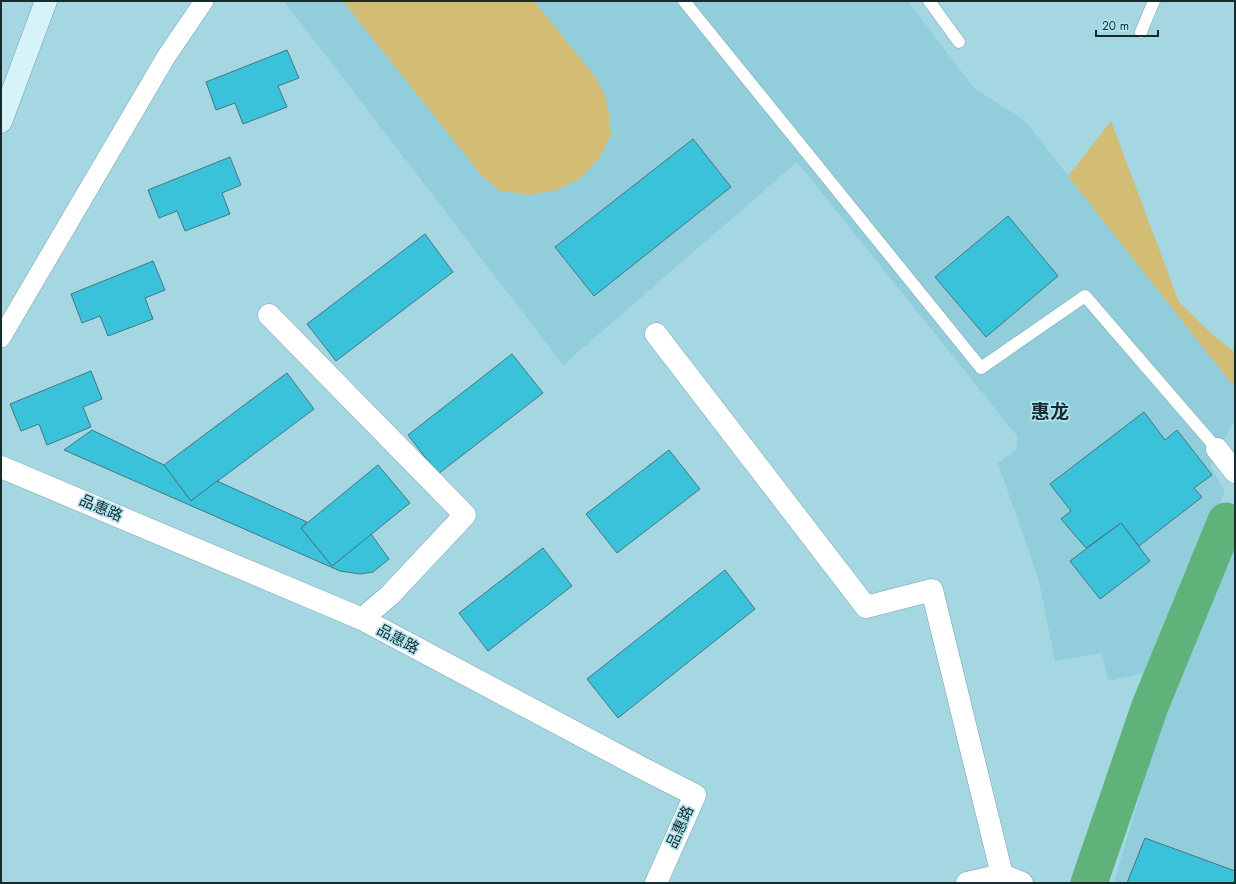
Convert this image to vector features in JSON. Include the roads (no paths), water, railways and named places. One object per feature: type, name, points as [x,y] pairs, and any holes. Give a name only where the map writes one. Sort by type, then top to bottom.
[{"type":"main road","points":[[1,122],[46,1]]},
{"type":"street","points":[[1,338],[166,57],[204,1]]},
{"type":"street","points":[[269,315],[465,515],[390,595],[362,620]]},
{"type":"street","points":[[656,334],[866,607],[932,590],[1002,875]]},
{"type":"street","points":[[1217,449],[1235,472]]},
{"type":"street","name":"品惠路","points":[[1,466],[362,620],[695,795],[656,883]]},
{"type":"street","points":[[967,883],[1002,875],[1022,883]]},
{"type":"lane","points":[[684,1],[981,368],[1085,296],[1217,449]]},
{"type":"lane","points":[[929,1],[959,42]]},
{"type":"lane","points":[[1142,32],[1154,1]]},
{"type":"waterway","points":[[1089,883],[1150,706],[1226,521]]},
{"type":"district","name":"惠龙","points":[[1050,411]]}]
